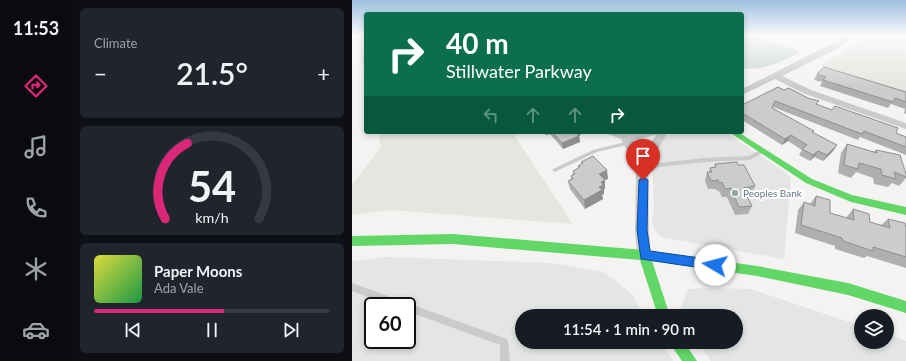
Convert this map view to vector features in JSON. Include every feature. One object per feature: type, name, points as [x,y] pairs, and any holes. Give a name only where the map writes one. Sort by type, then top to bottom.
[{"type":"main road","points":[[736,134],[809,182],[852,198],[906,211]]},
{"type":"main road","points":[[352,241],[452,240],[644,255],[764,272],[848,289],[906,307]]},
{"type":"main road","points":[[644,255],[662,309]]},
{"type":"main road","points":[[681,349],[690,361]]},
{"type":"street","points":[[744,91],[821,53]]},
{"type":"street","points":[[776,76],[808,92],[906,126]]},
{"type":"street","points":[[642,168],[626,137],[640,137],[647,134]]},
{"type":"street","points":[[644,255],[642,230],[642,168],[653,146],[662,134]]},
{"type":"lane","points":[[555,170],[626,137]]},
{"type":"lane","points":[[642,168],[704,160],[750,158],[762,151]]},
{"type":"lane","points":[[352,287],[504,342],[505,361]]},
{"type":"shaded area","points":[[359,53],[364,53],[364,68]]},
{"type":"shaded area","points":[[744,53],[798,53],[764,67],[744,68]]},
{"type":"shaded area","points":[[841,53],[906,53],[906,92],[820,66]]},
{"type":"shaded area","points":[[378,134],[513,134],[573,224],[391,210],[352,215],[352,185],[381,147]]},
{"type":"shaded area","points":[[669,134],[728,134],[785,172],[791,179],[784,259],[661,237],[657,233],[652,222],[654,207],[652,158],[659,142]]},
{"type":"shaded area","points":[[386,257],[552,263],[603,272],[631,293],[641,309],[515,309],[515,349],[665,349],[673,361],[352,361],[352,261]]},
{"type":"shaded area","points":[[688,289],[751,289],[854,324],[854,349],[894,349],[894,337],[906,341],[906,361],[711,361],[702,349],[743,349],[743,309],[680,309]]},
{"type":"building","points":[[824,67],[906,92],[906,102],[895,98],[893,102],[823,80],[826,77],[817,74]]},
{"type":"building","points":[[778,87],[784,90],[789,88],[808,98],[819,101],[816,104],[832,110],[835,106],[898,128],[896,133],[906,137],[906,147],[864,131],[862,134],[775,101],[772,108],[837,145],[827,155],[818,151],[813,155],[802,149],[807,145],[791,135],[785,139],[744,114],[744,104]]},
{"type":"building","points":[[554,134],[578,134],[579,136],[562,143]]},
{"type":"building","points":[[847,144],[877,153],[876,150],[900,155],[906,177],[894,172],[896,179],[882,175],[881,169],[859,163],[858,169],[844,165]]},
{"type":"building","points":[[593,156],[607,170],[599,174],[605,180],[601,182],[603,185],[599,187],[602,190],[584,200],[568,181],[573,179],[571,176],[575,174],[573,171],[580,167],[578,166],[583,163],[581,162]]},
{"type":"building","points":[[737,162],[738,165],[744,165],[755,186],[743,188],[752,206],[739,207],[731,188],[725,189],[722,182],[719,183],[718,180],[711,181],[707,172],[712,172],[710,168],[716,167],[715,164]]},
{"type":"building","points":[[816,196],[830,200],[830,213],[854,220],[853,209],[869,214],[870,222],[890,228],[888,219],[905,223],[906,257],[873,247],[873,251],[843,241],[842,238],[801,225],[804,202],[815,206]]},
{"type":"traffic: fast","points":[[736,134],[809,181],[851,198],[906,211]]},
{"type":"traffic: fast","points":[[352,241],[453,239],[644,255],[757,271],[848,289],[906,307]]},
{"type":"traffic: fast","points":[[644,255],[662,309]]},
{"type":"traffic: fast","points":[[681,349],[690,361]]},
{"type":"place","name":"Peoples Bank","points":[[735,193]]},
{"type":"route","points":[[643,180],[642,230],[644,255],[715,265]]}]
